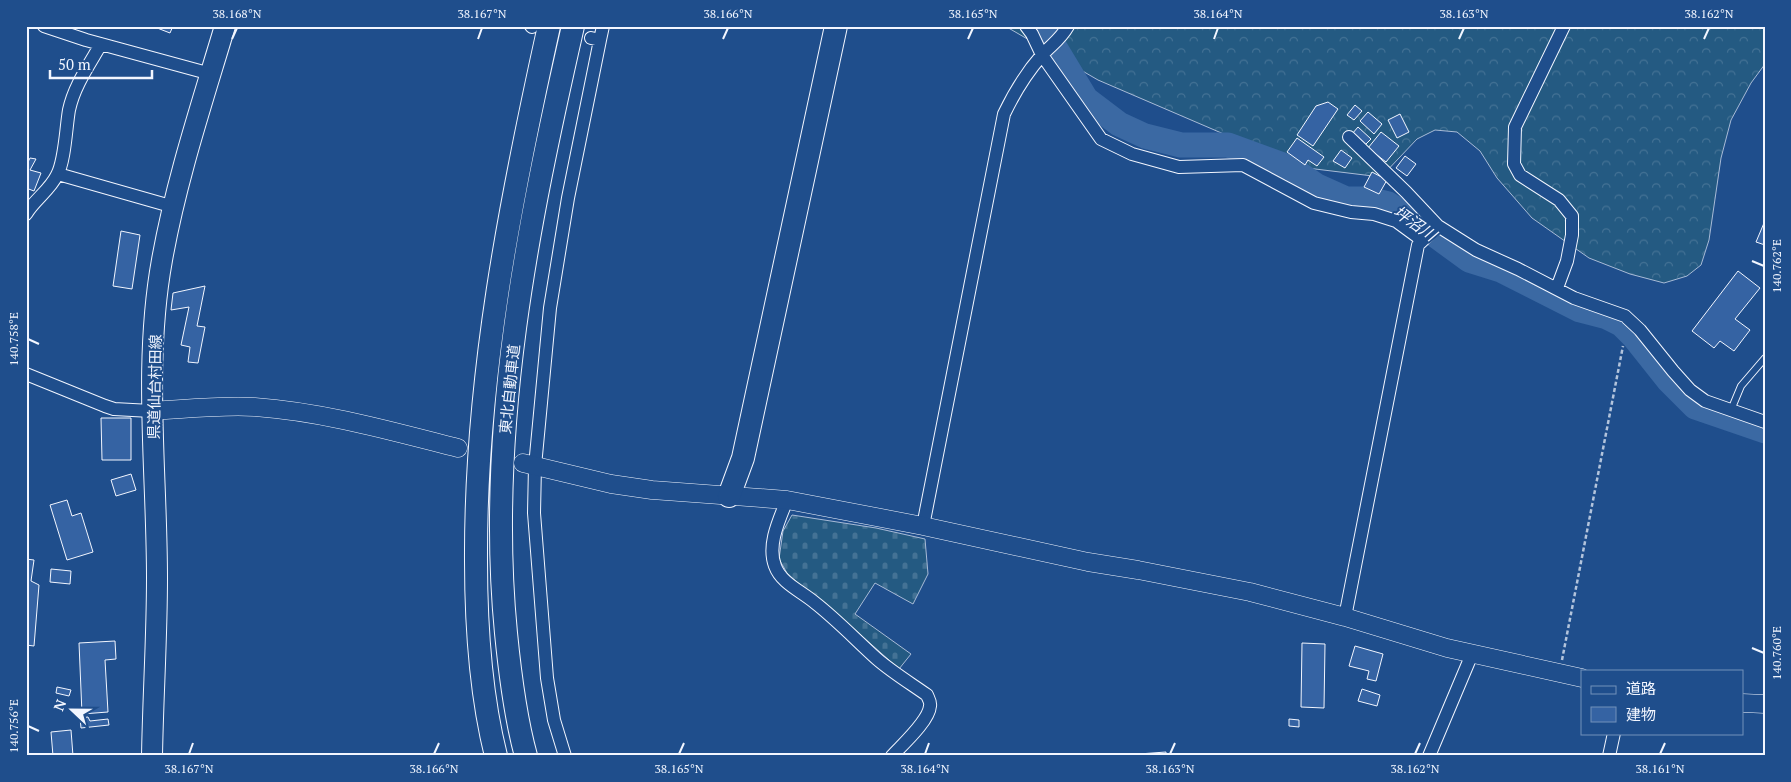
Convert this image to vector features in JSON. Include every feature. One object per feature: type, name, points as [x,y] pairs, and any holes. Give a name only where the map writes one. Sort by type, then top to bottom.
[{"type":"highway","name":"東北自動車道","points":[[496,756],[485,697],[476,598],[476,493],[480,432],[499,274],[549,26]]},
{"type":"highway","points":[[729,496],[733,446],[828,26]]},
{"type":"highway","points":[[729,496],[743,458],[836,26]]},
{"type":"highway","name":"東北自動車道","points":[[526,756],[510,675],[503,597],[500,544],[504,440],[512,352],[542,168],[588,35]]},
{"type":"main road","name":"県道仙台村田線","points":[[152,756],[157,577],[152,411],[154,332],[161,270],[174,207],[185,161],[225,26]]},
{"type":"street","points":[[44,26],[54,31],[211,74]]},
{"type":"street","points":[[566,756],[554,720],[547,678],[529,464],[550,308],[568,198],[588,35],[603,26]]},
{"type":"street","points":[[1026,26],[1049,49],[1101,139],[1132,154],[1180,167],[1243,165],[1314,202],[1351,212],[1374,214],[1476,250],[1557,288],[1574,298],[1625,316],[1640,330],[1672,371],[1690,390],[1705,401],[1765,422]]},
{"type":"street","points":[[923,526],[1004,114],[1013,95],[1068,26]]},
{"type":"street","points":[[1557,288],[1567,261],[1572,235],[1572,216],[1560,200],[1520,175],[1514,164],[1515,127],[1564,26]]},
{"type":"street","points":[[26,214],[58,174],[74,94],[101,44]]},
{"type":"street","points":[[1349,137],[1406,192],[1430,233]]},
{"type":"street","points":[[58,174],[174,207]]},
{"type":"street","points":[[1345,617],[1418,245],[1430,233]]},
{"type":"street","points":[[26,374],[114,409],[152,411],[207,407],[255,407],[306,414],[386,429],[458,448]]},
{"type":"street","points":[[529,464],[611,484],[652,490],[787,500],[923,526],[1088,562],[1250,592],[1345,617],[1447,648],[1581,678]]},
{"type":"street","points":[[787,500],[773,542],[772,557],[776,569],[787,582],[814,602],[878,660],[927,695],[931,704],[929,713],[892,756]]},
{"type":"street","points":[[1429,756],[1472,654]]},
{"type":"street","points":[[1744,703],[1765,704]]},
{"type":"street","points":[[1608,756],[1614,734]]},
{"type":"lane","points":[[1731,410],[1741,386],[1765,358]]},
{"type":"path","points":[[1560,674],[1623,346]]},
{"type":"green space","points":[[1005,26],[1765,26],[1765,64],[1751,83],[1731,120],[1721,158],[1709,240],[1701,265],[1687,276],[1664,283],[1630,274],[1589,258],[1532,218],[1497,178],[1480,151],[1457,132],[1435,130],[1417,139],[1381,177],[1307,168],[1098,80]]},
{"type":"green space","points":[[792,515],[876,528],[925,539],[928,574],[913,604],[875,583],[855,614],[911,654],[899,669],[836,613],[803,588],[787,573],[779,559],[783,531]]},
{"type":"building","points":[[152,26],[173,26],[170,33]]},
{"type":"building","points":[[1328,102],[1338,109],[1313,146],[1297,135],[1316,106]]},
{"type":"building","points":[[1355,105],[1362,111],[1354,120],[1347,115]]},
{"type":"building","points":[[1368,112],[1382,124],[1374,134],[1360,121]]},
{"type":"building","points":[[1400,114],[1409,132],[1397,138],[1388,120]]},
{"type":"building","points":[[1358,127],[1371,139],[1365,145],[1352,134]]},
{"type":"building","points":[[1381,132],[1399,146],[1386,162],[1368,148]]},
{"type":"building","points":[[1297,138],[1324,157],[1317,166],[1308,160],[1305,165],[1287,152]]},
{"type":"building","points":[[1341,150],[1352,158],[1345,168],[1333,161]]},
{"type":"building","points":[[1405,156],[1416,164],[1407,176],[1396,168]]},
{"type":"building","points":[[30,158],[36,159],[30,170],[41,173],[34,191],[26,188],[26,166]]},
{"type":"building","points":[[1372,172],[1387,180],[1379,194],[1364,187]]},
{"type":"building","points":[[1765,224],[1765,245],[1756,242]]},
{"type":"building","points":[[121,231],[140,235],[132,289],[113,286]]},
{"type":"building","points":[[1738,271],[1760,288],[1735,319],[1750,330],[1734,351],[1720,341],[1714,348],[1692,331]]},
{"type":"building","points":[[205,286],[197,326],[205,327],[198,363],[188,362],[190,347],[181,345],[189,307],[171,310],[173,293]]},
{"type":"building","points":[[101,418],[131,418],[131,460],[102,460]]},
{"type":"building","points":[[131,474],[136,490],[116,496],[111,480]]},
{"type":"building","points":[[67,500],[72,516],[81,513],[93,552],[67,560],[50,505]]},
{"type":"building","points":[[26,559],[34,560],[31,581],[39,585],[34,646],[26,645]]},
{"type":"building","points":[[51,569],[71,571],[70,584],[50,582]]},
{"type":"building","points":[[115,641],[116,659],[105,660],[108,712],[82,714],[79,643]]},
{"type":"building","points":[[1302,643],[1325,644],[1324,708],[1301,707]]},
{"type":"building","points":[[1355,646],[1383,654],[1376,681],[1367,679],[1369,671],[1349,666]]},
{"type":"building","points":[[57,687],[71,690],[69,696],[56,693]]},
{"type":"building","points":[[1362,689],[1380,695],[1377,706],[1358,701]]},
{"type":"building","points":[[88,717],[90,721],[108,719],[109,725],[81,728],[80,718]]},
{"type":"building","points":[[1289,719],[1299,720],[1299,727],[1289,726]]},
{"type":"building","points":[[71,730],[73,756],[53,756],[51,732]]},
{"type":"building","points":[[1166,752],[1166,756],[1125,756],[1125,755]]},
{"type":"waterway","name":"坪沼川","points":[[1042,26],[1086,99],[1119,124],[1145,136],[1181,145],[1228,145],[1291,168],[1317,186],[1346,199],[1368,199],[1388,204],[1413,219],[1469,260],[1501,270],[1580,310],[1607,317],[1621,324],[1634,337],[1669,381],[1695,407],[1765,431]]}]
